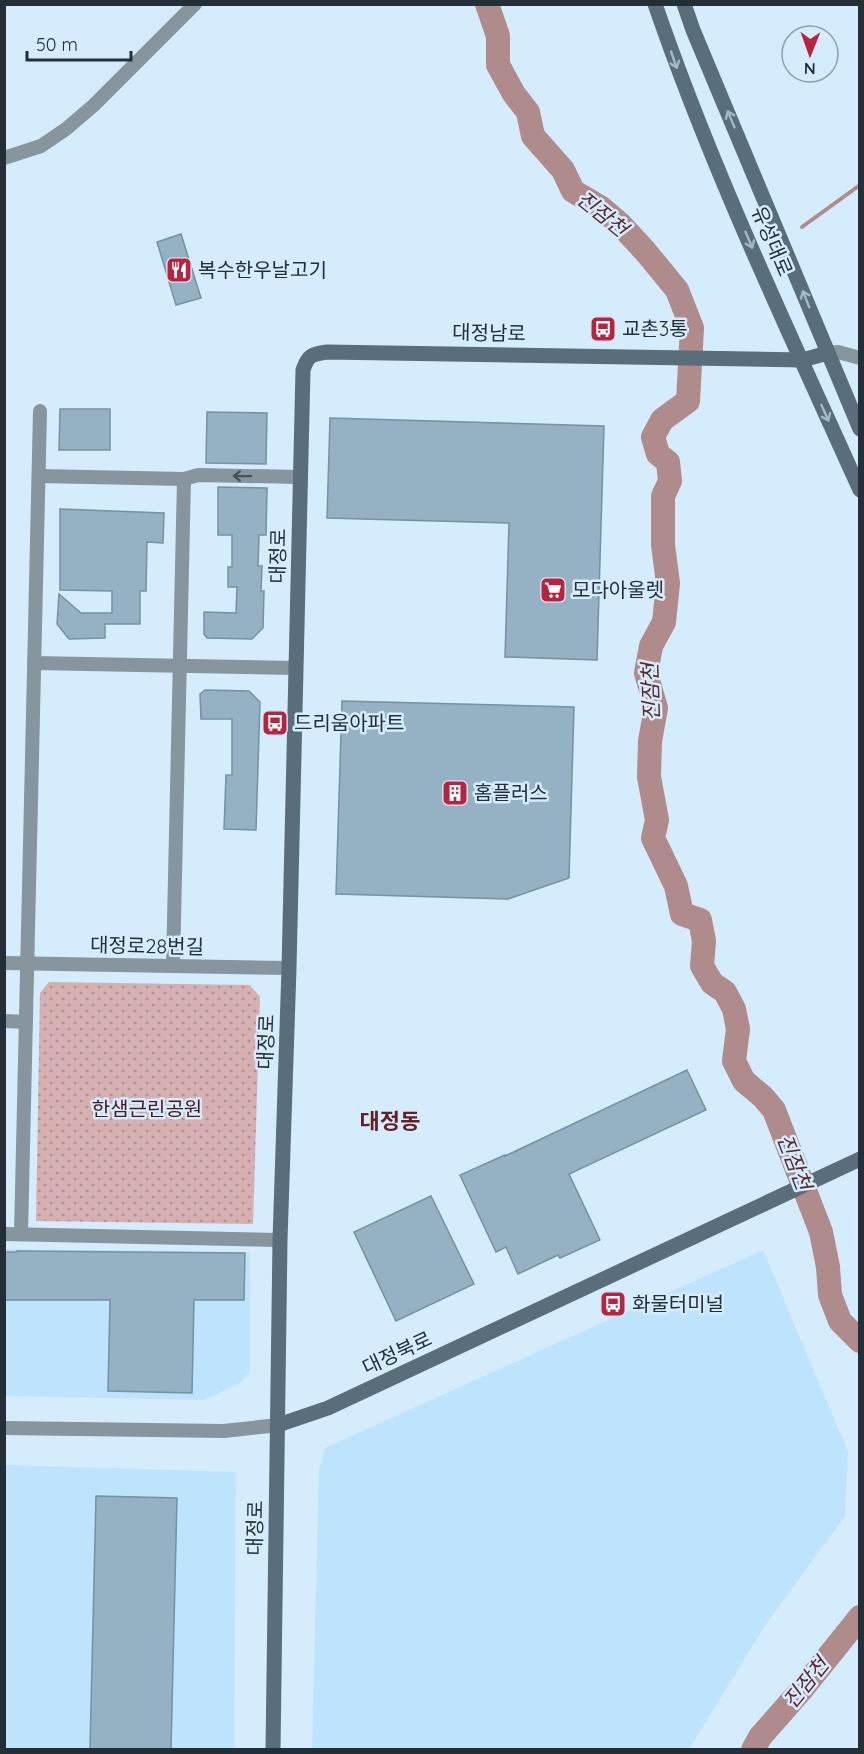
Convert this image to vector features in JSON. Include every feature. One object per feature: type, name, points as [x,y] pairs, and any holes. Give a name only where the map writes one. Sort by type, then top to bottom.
[{"type":"street","points":[[4,158],[41,146],[66,129],[94,105],[195,4]]},
{"type":"street","name":"유성대로","points":[[655,4],[677,68],[749,240],[860,490]]},
{"type":"street","name":"유성대로","points":[[684,4],[860,429]]},
{"type":"street","name":"대정남로","points":[[327,352],[802,360]]},
{"type":"street","name":"대정로","points":[[273,1749],[280,1240],[289,968],[303,370],[305,362],[312,355],[327,352]]},
{"type":"street","points":[[802,360],[838,352],[860,358]]},
{"type":"street","points":[[21,1234],[40,411]]},
{"type":"street","points":[[39,477],[184,480],[198,475],[300,477]]},
{"type":"street","points":[[173,966],[184,480]]},
{"type":"street","points":[[34,663],[296,668]]},
{"type":"street","name":"대정로28번길","points":[[4,963],[289,968]]},
{"type":"street","points":[[4,1021],[26,1022]]},
{"type":"street","name":"대정북로","points":[[4,1428],[224,1431],[278,1425],[328,1408],[860,1158]]},
{"type":"street","points":[[4,1234],[280,1240]]},
{"type":"shaded area","points":[[5,1249],[250,1252],[250,1371],[240,1383],[204,1400],[5,1396]]},
{"type":"shaded area","points":[[763,1250],[848,1452],[845,1516],[766,1624],[689,1749],[312,1749],[319,1469],[325,1448]]},
{"type":"shaded area","points":[[5,1465],[236,1472],[234,1749],[5,1750]]},
{"type":"green space","name":"한샘근린공원","points":[[49,982],[250,985],[260,997],[253,1224],[36,1221],[40,993]]},
{"type":"building","name":"복수한우날고기","points":[[181,234],[201,298],[176,305],[157,242]]},
{"type":"building","points":[[60,409],[110,409],[110,450],[59,450]]},
{"type":"building","points":[[207,412],[267,413],[266,464],[206,463]]},
{"type":"building","name":"모다아울렛","points":[[330,418],[604,426],[597,660],[505,657],[509,523],[327,518]]},
{"type":"building","points":[[218,487],[267,488],[266,535],[259,535],[258,566],[262,566],[263,628],[252,639],[207,638],[204,634],[204,612],[236,613],[237,587],[228,587],[228,567],[232,567],[232,535],[218,535]]},
{"type":"building","points":[[60,509],[164,513],[163,543],[147,542],[146,591],[140,591],[140,624],[105,624],[105,638],[69,639],[57,624],[59,594],[81,613],[112,613],[112,591],[60,590]]},
{"type":"building","points":[[205,690],[249,691],[260,702],[256,830],[224,829],[226,775],[232,775],[232,719],[201,719],[200,694]]},
{"type":"building","name":"홈플러스","points":[[342,701],[574,707],[569,878],[508,899],[336,894]]},
{"type":"building","points":[[687,1070],[706,1110],[569,1174],[600,1240],[560,1258],[558,1255],[518,1274],[506,1247],[496,1252],[460,1175]]},
{"type":"building","points":[[431,1196],[474,1284],[396,1321],[354,1232]]},
{"type":"building","points":[[4,1252],[245,1253],[244,1300],[194,1300],[192,1393],[108,1391],[110,1300],[4,1300]]},
{"type":"building","points":[[96,1496],[177,1498],[171,1749],[90,1749]]},
{"type":"waterway","name":"진잠천","points":[[487,4],[498,36],[498,65],[514,94],[528,112],[533,136],[563,170],[573,191],[600,207],[620,224],[645,251],[677,290],[692,328],[688,401],[662,420],[653,437],[658,454],[668,462],[670,481],[663,496],[663,545],[668,583],[664,622],[651,646],[646,673],[656,708],[650,741],[649,777],[657,820],[653,838],[676,886],[682,914],[700,920],[704,941],[702,966],[712,983],[725,992],[734,1009],[738,1029],[734,1061],[744,1081],[774,1110],[821,1232],[828,1267],[830,1295],[840,1321],[860,1341]]},
{"type":"waterway","points":[[802,227],[860,185]]},
{"type":"waterway","name":"진잠천","points":[[753,1750],[760,1737],[860,1617]]},
{"type":"place","name":"복수한우날고기","points":[[179,270]]},
{"type":"place","name":"교촌3통","points":[[603,329]]},
{"type":"place","name":"모다아울렛","points":[[553,590]]},
{"type":"place","name":"드리움아파트","points":[[275,723]]},
{"type":"place","name":"홈플러스","points":[[455,793]]},
{"type":"place","name":"화물터미널","points":[[613,1304]]},
{"type":"district","name":"대정동","points":[[390,1121]]}]
